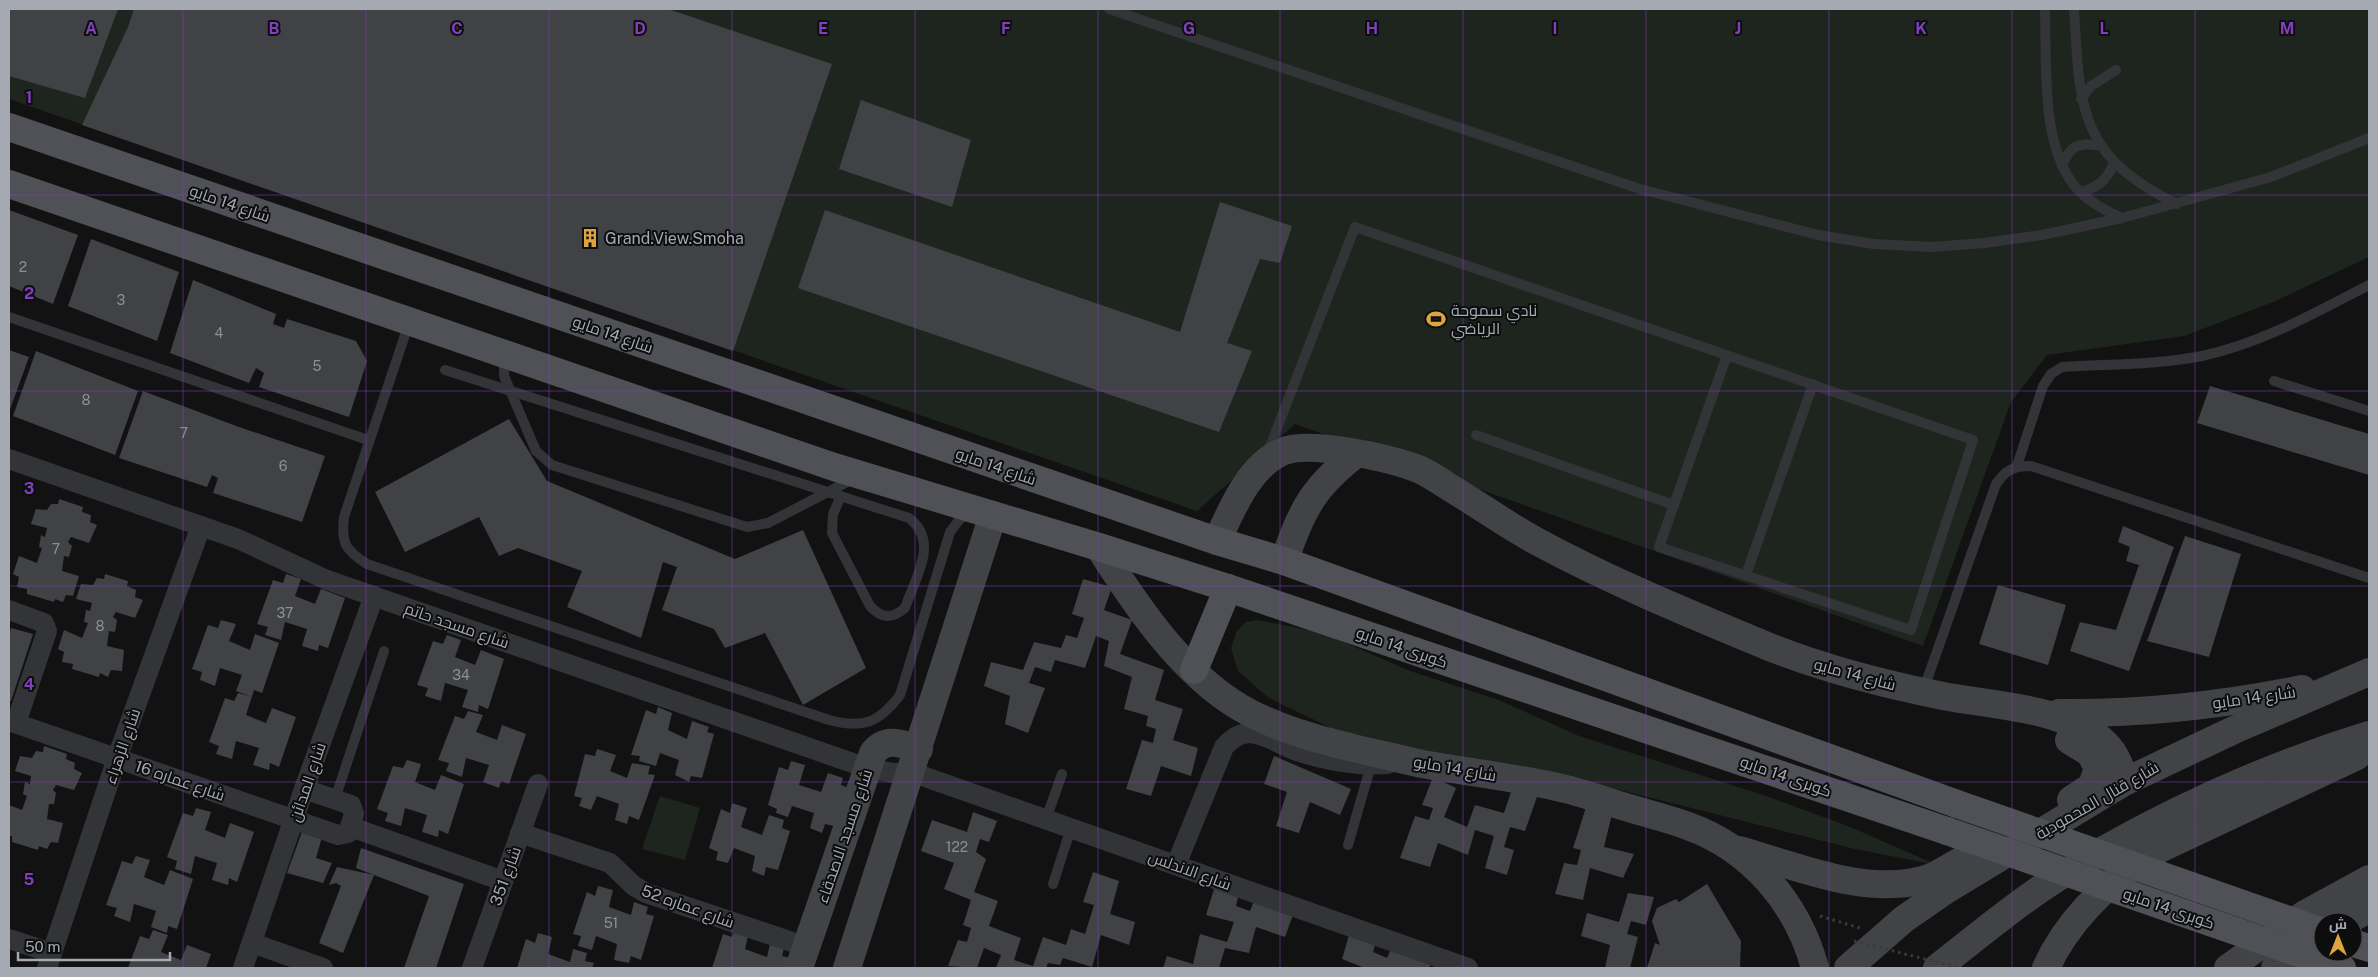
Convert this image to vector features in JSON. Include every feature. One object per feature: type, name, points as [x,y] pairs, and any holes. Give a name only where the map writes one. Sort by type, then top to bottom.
[{"type":"main road","name":"شارع 14 مايو","points":[[9,127],[1217,542],[1284,561]]},
{"type":"main road","points":[[9,184],[504,355],[860,475],[1099,546],[1228,588],[1194,670]]},
{"type":"main road","name":"شارع 14 مايو","points":[[1217,542],[1237,499],[1263,464],[1283,452],[1301,447],[1322,447],[1411,466],[1536,541],[1673,607],[1815,665],[1923,692],[2040,713],[2088,730],[2099,737],[2116,757],[2124,782]]},
{"type":"main road","points":[[1284,561],[1308,502],[1333,471],[1356,454]]},
{"type":"main road","points":[[847,968],[915,760],[983,512]]},
{"type":"main road","name":"شارع 14 مايو","points":[[1099,546],[1141,611],[1194,670],[1240,707],[1264,719],[1328,742],[1421,763],[1558,787],[1688,826],[1730,847],[1766,877],[1788,906],[1804,933],[1815,968]]},
{"type":"main road","name":"كوبرى 14 مايو","points":[[1284,561],[1957,804],[2313,929]]},
{"type":"main road","name":"كوبرى 14 مايو","points":[[1228,588],[1948,831],[2342,968]]},
{"type":"main road","name":"شارع 14 مايو","points":[[2040,713],[2103,713],[2164,708],[2287,692],[2359,676]]},
{"type":"main road","name":"شارع قنال المحمودية","points":[[1848,968],[1884,935],[1946,890],[2124,782],[2192,749],[2359,676]]},
{"type":"main road","points":[[1730,847],[1866,884],[1911,882],[1931,877],[2092,786],[2096,781],[2098,768],[2094,757],[2085,748],[2065,738],[1993,721],[1969,700]]},
{"type":"main road","points":[[1937,968],[1987,928],[2067,872],[2132,835],[2242,782],[2369,734]]},
{"type":"main road","name":"شارع مسجد الاصدقاء","points":[[803,958],[873,752],[882,744],[895,742],[915,760]]},
{"type":"main road","points":[[2046,968],[2062,939],[2083,911],[2113,881],[2132,866],[2153,852],[2369,750]]},
{"type":"main road","points":[[2228,968],[2305,914],[2369,879]]},
{"type":"main road","points":[[2274,968],[2313,940]]},
{"type":"street","name":"شارع مسجد حاتم","points":[[10,465],[238,539],[318,576],[867,768]]},
{"type":"street","name":"شارع الزهراء","points":[[49,961],[117,758],[201,526]]},
{"type":"street","name":"شارع المدائن","points":[[243,968],[304,789],[374,596]]},
{"type":"street","points":[[9,610],[44,623],[48,631],[12,722]]},
{"type":"street","name":"شارع عماره 16","points":[[12,722],[342,836],[348,833],[351,827]]},
{"type":"street","points":[[1176,864],[1224,747],[1240,734],[1260,735],[1296,751],[1332,761],[1371,765],[1421,763]]},
{"type":"street","name":"شارع الاندلس","points":[[915,760],[1046,819],[1468,968]]},
{"type":"street","name":"شارع 351","points":[[472,968],[538,784]]},
{"type":"street","points":[[304,789],[348,803],[353,807],[354,814],[351,827],[503,881]]},
{"type":"street","name":"شارع عماره 52","points":[[520,833],[610,864],[634,886],[646,893],[803,958]]},
{"type":"street","points":[[9,938],[49,961]]},
{"type":"street","points":[[252,943],[323,968]]},
{"type":"lane","points":[[1109,9],[1640,189],[1818,235],[1874,244],[1931,247],[1984,243],[2042,235],[2122,218],[2271,178],[2369,138]]},
{"type":"lane","points":[[2045,9],[2048,106],[2053,136],[2062,166],[2080,192],[2099,208],[2122,218]]},
{"type":"lane","points":[[2074,9],[2081,99],[2089,124],[2101,146],[2114,163],[2134,180],[2177,204]]},
{"type":"lane","points":[[2081,99],[2091,86],[2116,70]]},
{"type":"lane","points":[[2062,166],[2067,154],[2076,146],[2089,143],[2101,146]]},
{"type":"lane","points":[[2080,192],[2092,189],[2102,183],[2110,174],[2114,163]]},
{"type":"lane","points":[[1263,464],[1355,226],[1973,440],[1910,630],[1659,547],[1727,355]]},
{"type":"lane","points":[[2017,466],[2043,386],[2051,374],[2062,367],[2165,362],[2239,346],[2275,333],[2369,285]]},
{"type":"lane","points":[[9,317],[368,440]]},
{"type":"lane","points":[[409,322],[368,440],[344,517],[342,537],[350,554],[367,564],[849,725],[869,722],[887,712],[900,695],[950,532],[959,520],[983,512]]},
{"type":"lane","points":[[504,355],[504,376],[536,451],[552,465],[736,525],[758,526],[860,475]]},
{"type":"lane","points":[[445,370],[841,496],[909,518],[918,525],[924,535],[926,546],[924,557],[904,608],[897,615],[887,617],[877,614],[870,606],[836,542],[831,524],[841,496]]},
{"type":"lane","points":[[2274,381],[2369,411]]},
{"type":"lane","points":[[1746,575],[1813,384]]},
{"type":"lane","points":[[1476,435],[1674,505]]},
{"type":"lane","points":[[1923,692],[1996,484],[2004,472],[2017,466],[2031,466],[2369,578]]},
{"type":"lane","points":[[335,799],[384,651]]},
{"type":"lane","points":[[1348,845],[1371,765]]},
{"type":"lane","points":[[1046,819],[1062,774]]},
{"type":"lane","points":[[1052,884],[1072,828]]},
{"type":"path","points":[[1788,906],[1884,935]]},
{"type":"path","points":[[1854,941],[1960,968]]},
{"type":"shaded area","name":"نادي سموحة الرياضي","points":[[9,9],[2369,9],[2369,257],[2273,302],[2184,336],[2047,355],[2011,402],[1923,646],[1295,424],[1197,511],[9,99]]},
{"type":"shaded area","points":[[1258,620],[1323,633],[1410,671],[1499,700],[1579,736],[1763,795],[1848,826],[1937,865],[1855,849],[1620,790],[1414,752],[1333,729],[1269,698],[1238,671],[1231,648],[1237,631],[1246,622]]},
{"type":"shaded area","points":[[660,796],[700,808],[685,860],[642,849]]},
{"type":"building","points":[[9,9],[118,9],[85,98],[9,76]]},
{"type":"building","name":"Grand.View.Smoha","points":[[134,9],[668,9],[832,64],[733,351],[82,125],[128,27]]},
{"type":"building","points":[[861,100],[971,140],[952,207],[839,169]]},
{"type":"building","points":[[1220,202],[1292,226],[1280,263],[1260,259],[1227,343],[1252,351],[1219,432],[798,288],[825,210],[1180,332]]},
{"type":"building","points":[[9,210],[78,235],[53,304],[9,286]]},
{"type":"building","points":[[91,239],[179,272],[157,341],[68,306]]},
{"type":"building","points":[[193,280],[276,314],[273,324],[284,328],[287,319],[356,341],[367,361],[349,417],[259,387],[264,373],[256,368],[249,383],[170,353]]},
{"type":"building","points":[[9,350],[29,357],[9,412]]},
{"type":"building","points":[[36,351],[138,391],[115,455],[13,416]]},
{"type":"building","points":[[2210,386],[2369,434],[2369,475],[2197,423]]},
{"type":"building","points":[[143,391],[239,427],[325,456],[302,522],[213,493],[218,478],[212,475],[207,487],[119,458]]},
{"type":"building","points":[[509,419],[547,481],[735,559],[803,530],[866,668],[803,705],[765,633],[725,648],[714,629],[662,610],[677,567],[663,562],[641,638],[567,607],[582,571],[518,548],[499,556],[479,517],[405,552],[375,492]]},
{"type":"building","points":[[59,499],[83,507],[82,512],[91,515],[90,522],[97,525],[89,543],[71,537],[68,542],[72,546],[69,557],[64,556],[62,571],[79,576],[73,596],[66,595],[63,602],[55,599],[54,602],[27,594],[27,589],[17,587],[19,577],[13,574],[19,556],[37,563],[42,548],[39,547],[41,535],[45,537],[47,528],[31,524],[36,509],[47,510],[51,504],[58,504]]},
{"type":"building","points":[[2123,526],[2174,547],[2129,671],[2070,651],[2080,622],[2116,630],[2139,565],[2126,561],[2130,547],[2118,542]]},
{"type":"building","points":[[2185,536],[2241,554],[2209,657],[2147,641]]},
{"type":"building","points":[[105,574],[128,581],[127,586],[136,590],[135,597],[143,600],[135,618],[116,612],[113,617],[117,620],[115,632],[109,631],[107,646],[124,650],[122,671],[111,670],[108,677],[100,673],[99,677],[72,669],[73,664],[62,662],[64,652],[58,649],[64,630],[82,638],[88,623],[84,622],[86,610],[90,611],[92,603],[76,599],[81,584],[93,585],[97,578],[104,579]]},
{"type":"building","points":[[286,574],[301,579],[295,596],[315,604],[321,589],[345,598],[328,648],[319,645],[318,651],[302,646],[307,629],[285,622],[281,640],[265,635],[268,627],[257,624],[273,580],[283,583]]},
{"type":"building","points":[[1083,579],[1112,587],[1104,610],[1132,620],[1120,654],[1164,670],[1155,700],[1183,709],[1173,740],[1198,748],[1191,776],[1161,766],[1151,796],[1126,789],[1142,740],[1153,743],[1156,729],[1146,726],[1148,716],[1124,709],[1132,677],[1104,666],[1109,641],[1096,636],[1085,668],[1055,660],[1051,672],[1035,667],[1029,683],[1045,688],[1028,733],[1005,724],[1010,696],[984,686],[991,662],[1023,670],[1034,642],[1061,648],[1066,635],[1077,638],[1084,618],[1072,614]]},
{"type":"building","points":[[1998,585],[2066,605],[2048,665],[1979,644]]},
{"type":"building","points":[[221,620],[236,624],[229,641],[250,650],[255,634],[279,643],[262,693],[254,690],[246,715],[266,723],[272,708],[296,717],[279,767],[270,763],[269,770],[253,765],[259,748],[236,741],[232,759],[216,754],[219,746],[209,742],[225,698],[234,701],[238,693],[250,696],[236,691],[242,675],[220,668],[215,686],[200,680],[202,672],[192,669],[208,625],[218,628]]},
{"type":"building","points":[[11,628],[33,634],[11,701],[9,701],[9,636]]},
{"type":"building","points":[[447,635],[461,640],[455,657],[475,665],[481,650],[504,659],[488,709],[479,705],[478,712],[462,707],[468,690],[445,683],[441,701],[425,696],[428,688],[417,685],[433,641],[443,644]]},
{"type":"building","points":[[658,707],[672,713],[668,730],[687,739],[692,721],[709,727],[707,732],[714,734],[702,778],[691,776],[689,782],[675,775],[679,760],[660,753],[656,766],[639,761],[640,756],[631,755],[646,710],[656,714]]},
{"type":"building","points":[[468,711],[483,715],[476,732],[497,740],[502,725],[526,734],[509,784],[501,781],[499,788],[483,782],[489,765],[466,758],[462,777],[446,771],[449,763],[438,760],[455,716],[464,719]]},
{"type":"building","points":[[44,746],[67,754],[66,759],[75,763],[74,769],[82,773],[74,790],[56,785],[53,790],[56,793],[54,804],[49,804],[47,819],[63,823],[58,843],[51,842],[47,849],[39,846],[38,850],[12,842],[12,836],[9,836],[9,805],[22,810],[27,796],[23,794],[25,782],[30,784],[31,776],[15,771],[20,756],[32,758],[36,751],[43,752]]},
{"type":"building","points":[[597,749],[616,755],[610,771],[627,778],[632,763],[650,766],[648,774],[655,775],[639,820],[629,816],[627,824],[615,820],[619,804],[597,796],[591,810],[579,806],[582,798],[574,796],[585,754],[595,756]]},
{"type":"building","points":[[1274,756],[1351,789],[1340,815],[1310,802],[1299,833],[1276,826],[1287,792],[1264,784]]},
{"type":"building","points":[[407,760],[421,764],[415,782],[435,790],[441,775],[464,784],[448,834],[439,830],[438,837],[422,832],[427,815],[405,808],[401,826],[385,821],[388,813],[377,809],[393,766],[403,768]]},
{"type":"building","points":[[791,761],[805,765],[799,785],[821,792],[828,773],[843,778],[841,785],[849,788],[837,827],[825,824],[822,833],[810,828],[814,813],[792,806],[788,817],[776,813],[777,809],[768,805],[779,767],[788,770]]},
{"type":"building","points":[[1433,777],[1456,788],[1444,817],[1467,827],[1475,805],[1504,813],[1512,789],[1538,794],[1525,831],[1510,827],[1504,847],[1514,850],[1507,875],[1485,868],[1494,836],[1475,830],[1468,855],[1438,843],[1430,867],[1400,858],[1415,816],[1429,820],[1433,808],[1422,805]]},
{"type":"building","points":[[732,803],[747,808],[741,827],[762,835],[769,815],[784,820],[782,828],[790,831],[778,870],[766,867],[764,876],[752,871],[755,856],[734,848],[728,863],[716,860],[718,852],[709,848],[721,809],[730,813]]},
{"type":"building","points":[[1586,807],[1612,814],[1604,847],[1634,854],[1623,878],[1590,868],[1583,900],[1555,894],[1564,863],[1577,865],[1581,850],[1573,848]]},
{"type":"building","points":[[196,808],[211,812],[205,830],[225,838],[230,823],[254,832],[237,882],[229,878],[228,885],[212,880],[217,863],[195,856],[191,874],[175,869],[177,861],[167,857],[183,813],[193,816]]},
{"type":"building","points":[[973,812],[997,821],[989,842],[980,839],[976,852],[986,859],[974,892],[998,901],[989,926],[1021,938],[1014,960],[1033,966],[1043,937],[1066,945],[1071,929],[1085,934],[1094,905],[1083,902],[1093,872],[1119,881],[1110,914],[1135,922],[1129,945],[1101,935],[1092,967],[1063,958],[1060,965],[1048,963],[1046,968],[996,968],[1001,955],[984,948],[977,968],[948,966],[958,940],[967,942],[971,928],[963,925],[971,900],[944,889],[954,863],[921,851],[932,820],[967,832]]},
{"type":"building","points":[[303,829],[322,837],[316,858],[332,863],[323,883],[287,873]]},
{"type":"building","points":[[361,848],[464,884],[436,968],[404,968],[429,896],[356,868]]},
{"type":"building","points":[[136,856],[150,860],[144,877],[164,885],[170,870],[193,879],[177,929],[168,926],[167,933],[151,927],[156,911],[134,904],[130,922],[114,916],[117,908],[106,905],[122,861],[132,864]]},
{"type":"building","points":[[337,867],[374,875],[343,953],[319,943],[341,886],[336,883],[329,885]]},
{"type":"building","points":[[1707,884],[1741,941],[1740,968],[1647,968],[1655,943],[1660,945],[1652,921],[1657,908],[1676,899],[1679,902]]},
{"type":"building","points":[[598,886],[613,890],[609,907],[631,915],[634,902],[648,907],[646,914],[654,916],[641,960],[631,956],[629,963],[614,960],[617,944],[596,936],[592,950],[578,946],[581,936],[573,934],[587,892],[595,896]]},
{"type":"building","points":[[1215,886],[1239,893],[1236,906],[1250,911],[1255,898],[1294,912],[1285,937],[1256,927],[1249,953],[1225,948],[1219,968],[1163,968],[1167,956],[1193,964],[1200,934],[1227,942],[1234,922],[1206,915]]},
{"type":"building","points":[[1628,893],[1654,897],[1646,925],[1631,921],[1627,934],[1638,937],[1630,968],[1605,968],[1610,945],[1581,936],[1587,913],[1619,922]]},
{"type":"building","points":[[735,928],[749,932],[745,949],[767,957],[770,944],[784,948],[782,956],[791,958],[787,968],[712,968],[723,934],[732,937]]},
{"type":"building","points":[[153,930],[168,935],[161,952],[181,960],[187,945],[211,954],[206,968],[128,968],[140,936],[149,939]]},
{"type":"building","points":[[538,933],[552,937],[548,954],[570,962],[573,949],[587,953],[585,961],[594,963],[592,968],[517,968],[526,939],[535,943]]},
{"type":"building","points":[[1349,935],[1376,942],[1373,952],[1387,958],[1392,947],[1431,964],[1429,968],[1365,968],[1342,959]]},
{"type":"place","name":"Grand.View.Smoha","points":[[590,238]]},
{"type":"place","name":"نادي سموحة الرياضي","points":[[1436,319]]}]
